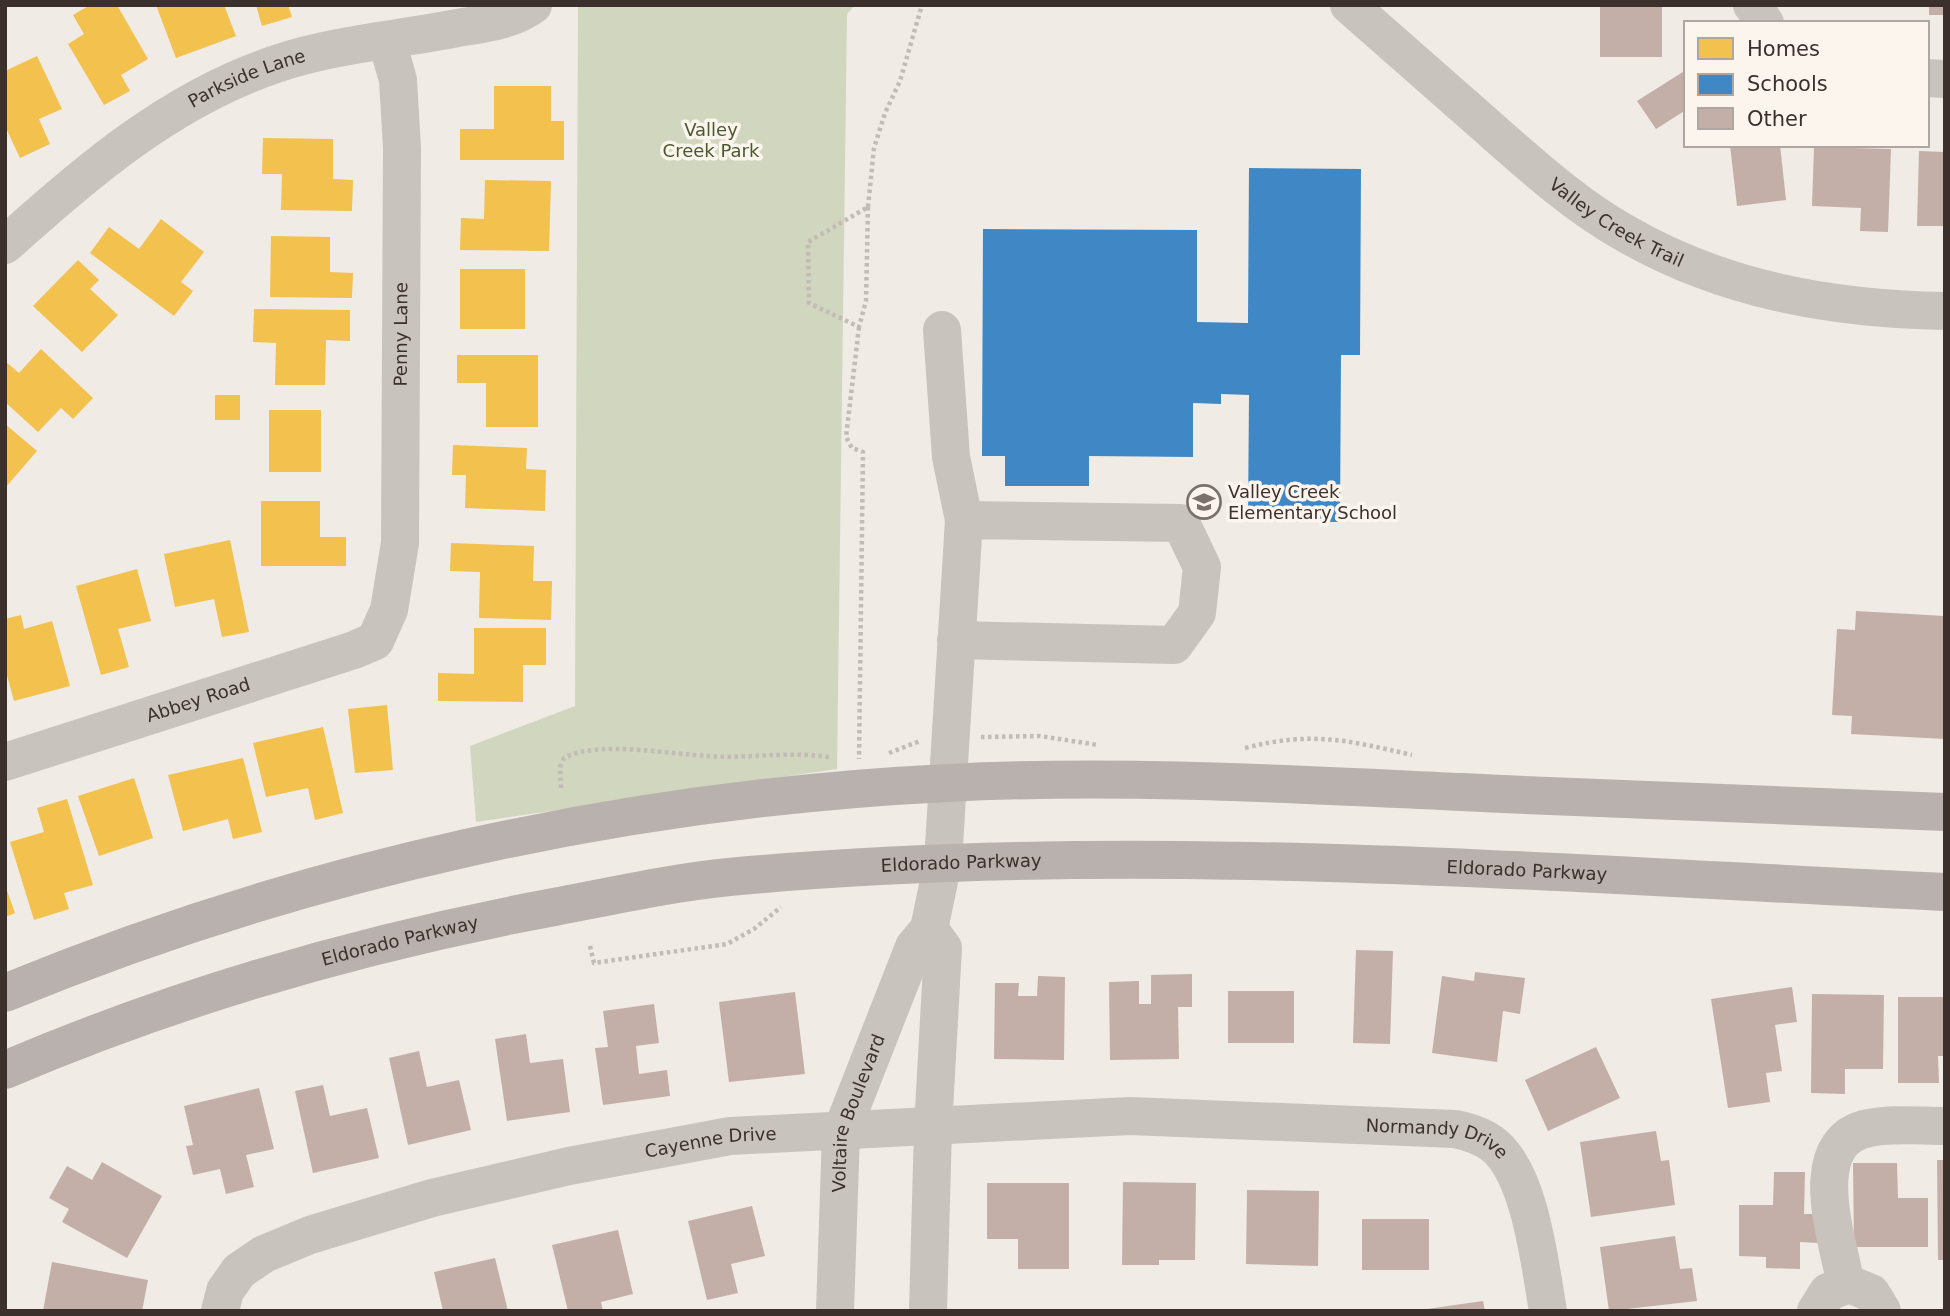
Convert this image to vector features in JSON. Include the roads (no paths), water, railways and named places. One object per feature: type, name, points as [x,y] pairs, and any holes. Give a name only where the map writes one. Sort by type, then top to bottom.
[{"type":"main road","points":[[5,993],[204,920],[341,879],[458,850],[693,808],[808,794],[948,783],[1185,780],[1945,812]]},
{"type":"main road","name":"Eldorado Parkway","points":[[5,1070],[79,1039],[270,974],[501,917],[727,877],[943,862],[1219,859],[1945,891]]},
{"type":"street","name":"Parkside Lane","points":[[5,246],[78,180],[161,120],[223,84],[277,63],[489,22],[525,11],[533,5]]},
{"type":"street","name":"Valley Creek Trail","points":[[1349,5],[1548,180],[1601,219],[1643,243],[1708,272],[1805,300],[1872,308],[1945,311]]},
{"type":"street","points":[[1752,5],[1764,21]]},
{"type":"street","name":"Penny Lane","points":[[381,625],[389,610],[398,557],[402,421],[402,148],[398,80],[387,41]]},
{"type":"street","name":"Voltaire Boulevard","points":[[835,1311],[841,1133],[914,947],[929,929],[943,862],[964,520],[951,457],[942,330]]},
{"type":"street","points":[[956,640],[1174,645],[1196,614],[1202,567],[1181,523],[964,520]]},
{"type":"street","name":"Abbey Road","points":[[5,762],[354,650],[375,640],[381,625]]},
{"type":"street","points":[[928,1311],[933,1128],[943,948],[929,929]]},
{"type":"street","name":"Cayenne Drive","points":[[220,1311],[225,1292],[239,1271],[264,1254],[310,1235],[432,1198],[569,1166],[730,1136],[841,1133],[1130,1116],[1246,1121]]},
{"type":"street","name":"Normandy Drive","points":[[1246,1121],[1455,1129],[1475,1133],[1495,1146],[1514,1174],[1538,1252],[1548,1311]]},
{"type":"street","points":[[1846,1285],[1828,1178],[1835,1151],[1849,1136],[1868,1128],[1945,1126]]},
{"type":"street","points":[[1816,1311],[1828,1292],[1846,1285],[1866,1289],[1878,1301],[1882,1311]]},
{"type":"place","name":"Valley Creek Elementary School","points":[[1204,502]]},
{"type":"park label","name":"Valley Creek Park","points":[[711,140]]}]
